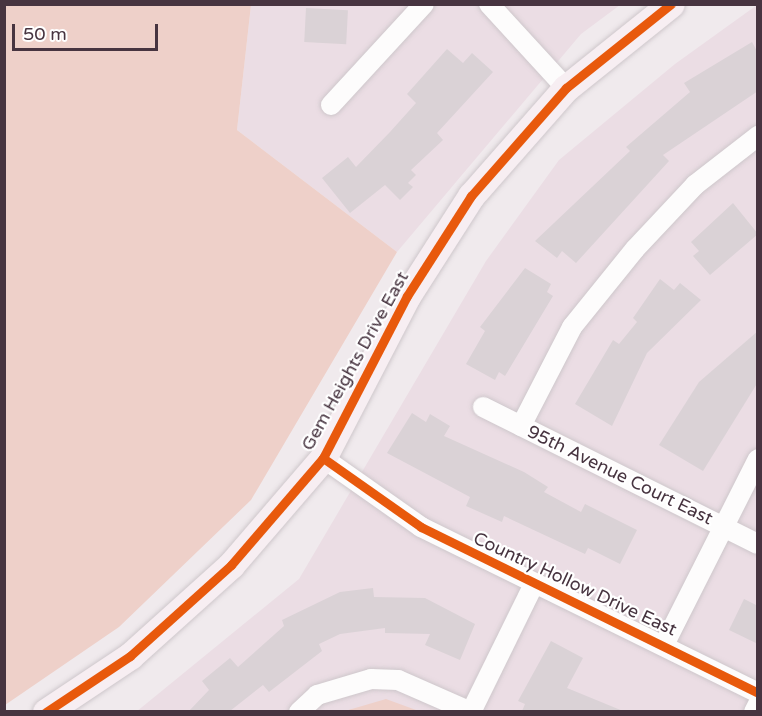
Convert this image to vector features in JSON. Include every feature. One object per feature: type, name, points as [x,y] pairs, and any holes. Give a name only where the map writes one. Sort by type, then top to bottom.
[{"type":"street","points":[[331,105],[423,4]]},
{"type":"street","points":[[489,4],[566,88]]},
{"type":"street","name":"Gem Heights Drive East","points":[[46,711],[129,656],[180,614],[231,565],[323,458],[406,296],[471,196],[566,88],[671,4]]},
{"type":"street","points":[[521,426],[573,327],[635,249],[694,185],[758,136]]},
{"type":"street","name":"95th Avenue Court East","points":[[483,407],[758,544]]},
{"type":"street","name":"Country Hollow Drive East","points":[[323,458],[421,527],[533,586],[665,643],[758,693]]},
{"type":"street","points":[[665,643],[720,525],[758,459]]},
{"type":"street","points":[[299,711],[318,695],[370,679],[398,680],[471,711],[533,586]]},
{"type":"street","points":[[754,711],[758,704]]},
{"type":"shaded area","points":[[5,4],[251,5],[237,130],[397,252],[251,500],[119,627],[5,705]]},
{"type":"shaded area","points":[[251,5],[620,5],[581,34],[397,252],[237,130]]},
{"type":"shaded area","points":[[757,5],[757,711],[136,712],[299,579],[486,261],[559,160],[675,64]]},
{"type":"shaded area","points":[[386,699],[416,710],[438,711],[345,711]]},
{"type":"building","points":[[306,8],[348,10],[346,44],[304,42]]},
{"type":"building","points":[[752,42],[758,53],[758,91],[663,155],[669,161],[576,263],[562,251],[557,258],[535,241],[630,151],[626,147],[690,92],[684,83]]},
{"type":"building","points":[[447,49],[463,63],[472,53],[493,72],[437,133],[443,140],[411,170],[416,175],[408,183],[413,187],[400,200],[385,185],[350,213],[322,178],[348,157],[356,167],[390,132],[416,103],[407,94]]},
{"type":"building","points":[[733,203],[758,234],[710,275],[693,256],[699,251],[691,242]]},
{"type":"building","points":[[525,268],[551,284],[547,292],[553,296],[505,376],[499,372],[495,380],[466,364],[485,331],[480,327]]},
{"type":"building","points":[[660,279],[674,290],[680,283],[701,300],[647,353],[612,426],[575,404],[613,340],[619,344],[637,322],[633,318]]},
{"type":"building","points":[[758,331],[758,382],[703,471],[659,445],[699,382]]},
{"type":"building","points":[[412,413],[426,422],[430,414],[450,426],[444,436],[524,472],[548,487],[544,492],[581,512],[585,504],[637,530],[620,564],[588,548],[585,554],[504,516],[502,522],[466,506],[470,497],[387,453]]},
{"type":"building","points":[[373,588],[374,597],[425,598],[475,624],[460,660],[425,645],[430,634],[385,633],[385,628],[340,634],[319,644],[322,651],[269,692],[263,685],[230,711],[189,711],[209,690],[202,681],[230,658],[238,667],[284,626],[282,620],[340,592]]},
{"type":"building","points":[[744,599],[758,606],[758,644],[729,630]]},
{"type":"building","points":[[551,641],[583,658],[567,688],[623,711],[522,711],[525,704],[518,701]]},
{"type":"cycle path","points":[[46,712],[130,656],[231,565],[323,458],[407,296],[471,196],[566,88],[671,4]]},
{"type":"cycle path","points":[[323,458],[421,527],[758,693]]}]
